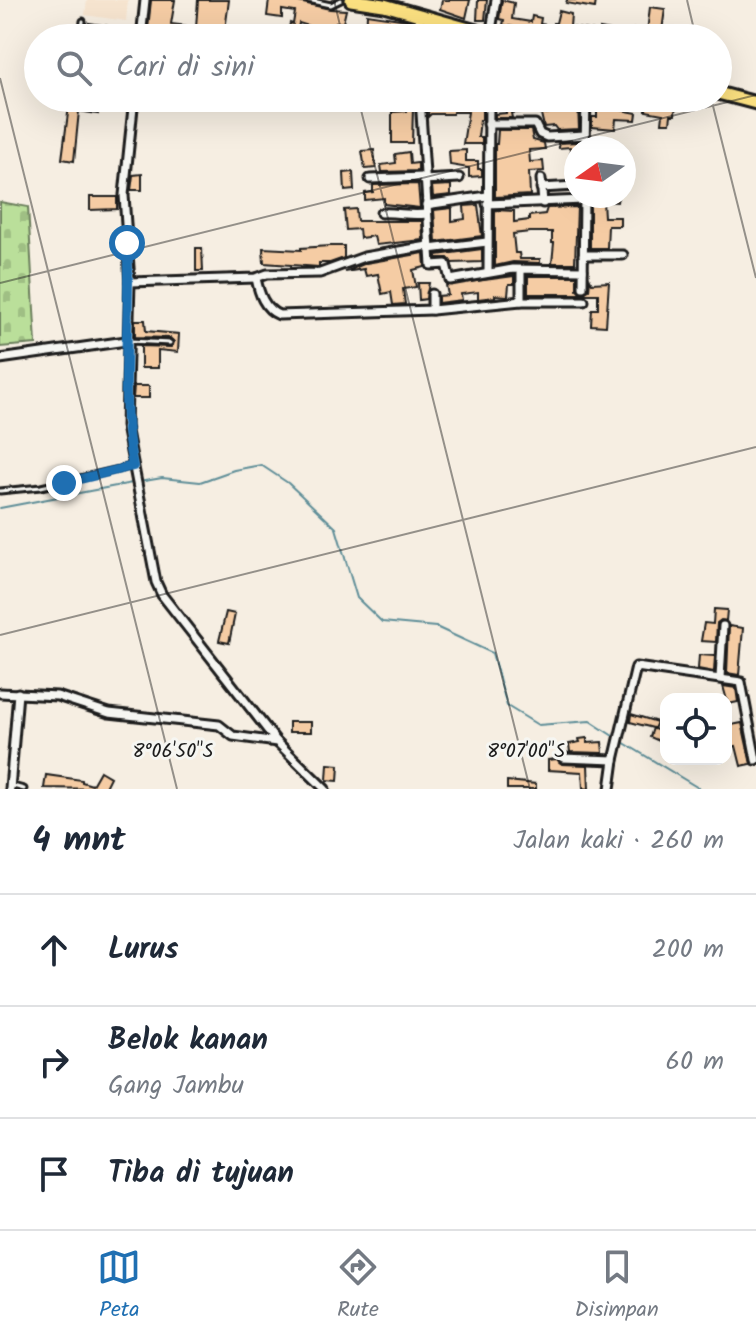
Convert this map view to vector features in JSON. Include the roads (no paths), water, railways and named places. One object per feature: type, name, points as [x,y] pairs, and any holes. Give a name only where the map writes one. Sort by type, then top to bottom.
[{"type":"highway","points":[[356,1],[384,3],[448,24]]},
{"type":"highway","points":[[732,97],[756,103]]},
{"type":"street","points":[[142,24],[145,0]]},
{"type":"street","points":[[495,24],[496,0]]},
{"type":"street","points":[[419,16],[419,24]]},
{"type":"street","points":[[133,112],[124,195],[130,282],[126,426],[158,589],[277,742],[325,789]]},
{"type":"street","points":[[421,112],[431,265],[446,264],[448,279],[488,272],[583,270]]},
{"type":"street","points":[[488,112],[488,272]]},
{"type":"street","points":[[488,124],[535,124],[540,134],[547,137],[585,135],[586,112]]},
{"type":"street","points":[[370,179],[459,178]]},
{"type":"street","points":[[543,203],[541,183],[564,185]]},
{"type":"street","points":[[381,213],[403,216],[487,200],[543,203],[564,200]]},
{"type":"street","points":[[583,287],[584,208]]},
{"type":"street","points":[[130,282],[320,273],[364,257],[487,242]]},
{"type":"street","points":[[583,255],[623,255]]},
{"type":"street","points":[[521,270],[521,301]]},
{"type":"street","points":[[257,278],[261,297],[277,314],[432,310],[521,301],[584,301]]},
{"type":"street","points":[[432,294],[432,310]]},
{"type":"street","points":[[0,359],[126,341]]},
{"type":"street","points":[[720,678],[723,626]]},
{"type":"street","points":[[610,789],[636,667],[741,682],[756,760]]},
{"type":"street","points":[[0,693],[57,696],[109,713],[219,725],[233,736],[277,742]]},
{"type":"street","points":[[11,787],[18,693]]},
{"type":"street","points":[[745,704],[756,702]]},
{"type":"street","points":[[563,758],[614,760]]},
{"type":"lane","points":[[308,0],[331,5],[341,0]]},
{"type":"lane","points":[[126,341],[170,343]]},
{"type":"lane","points":[[0,491],[41,487],[133,469]]},
{"type":"lane","points":[[11,787],[24,789]]},
{"type":"waterway","points":[[139,482],[162,478],[200,482],[234,470],[261,465],[288,483],[336,528],[357,598],[382,622],[436,627],[492,653],[507,706],[538,725],[590,721],[616,738]]},
{"type":"waterway","points":[[0,508],[132,483]]},
{"type":"waterway","points":[[621,741],[700,789]]}]
